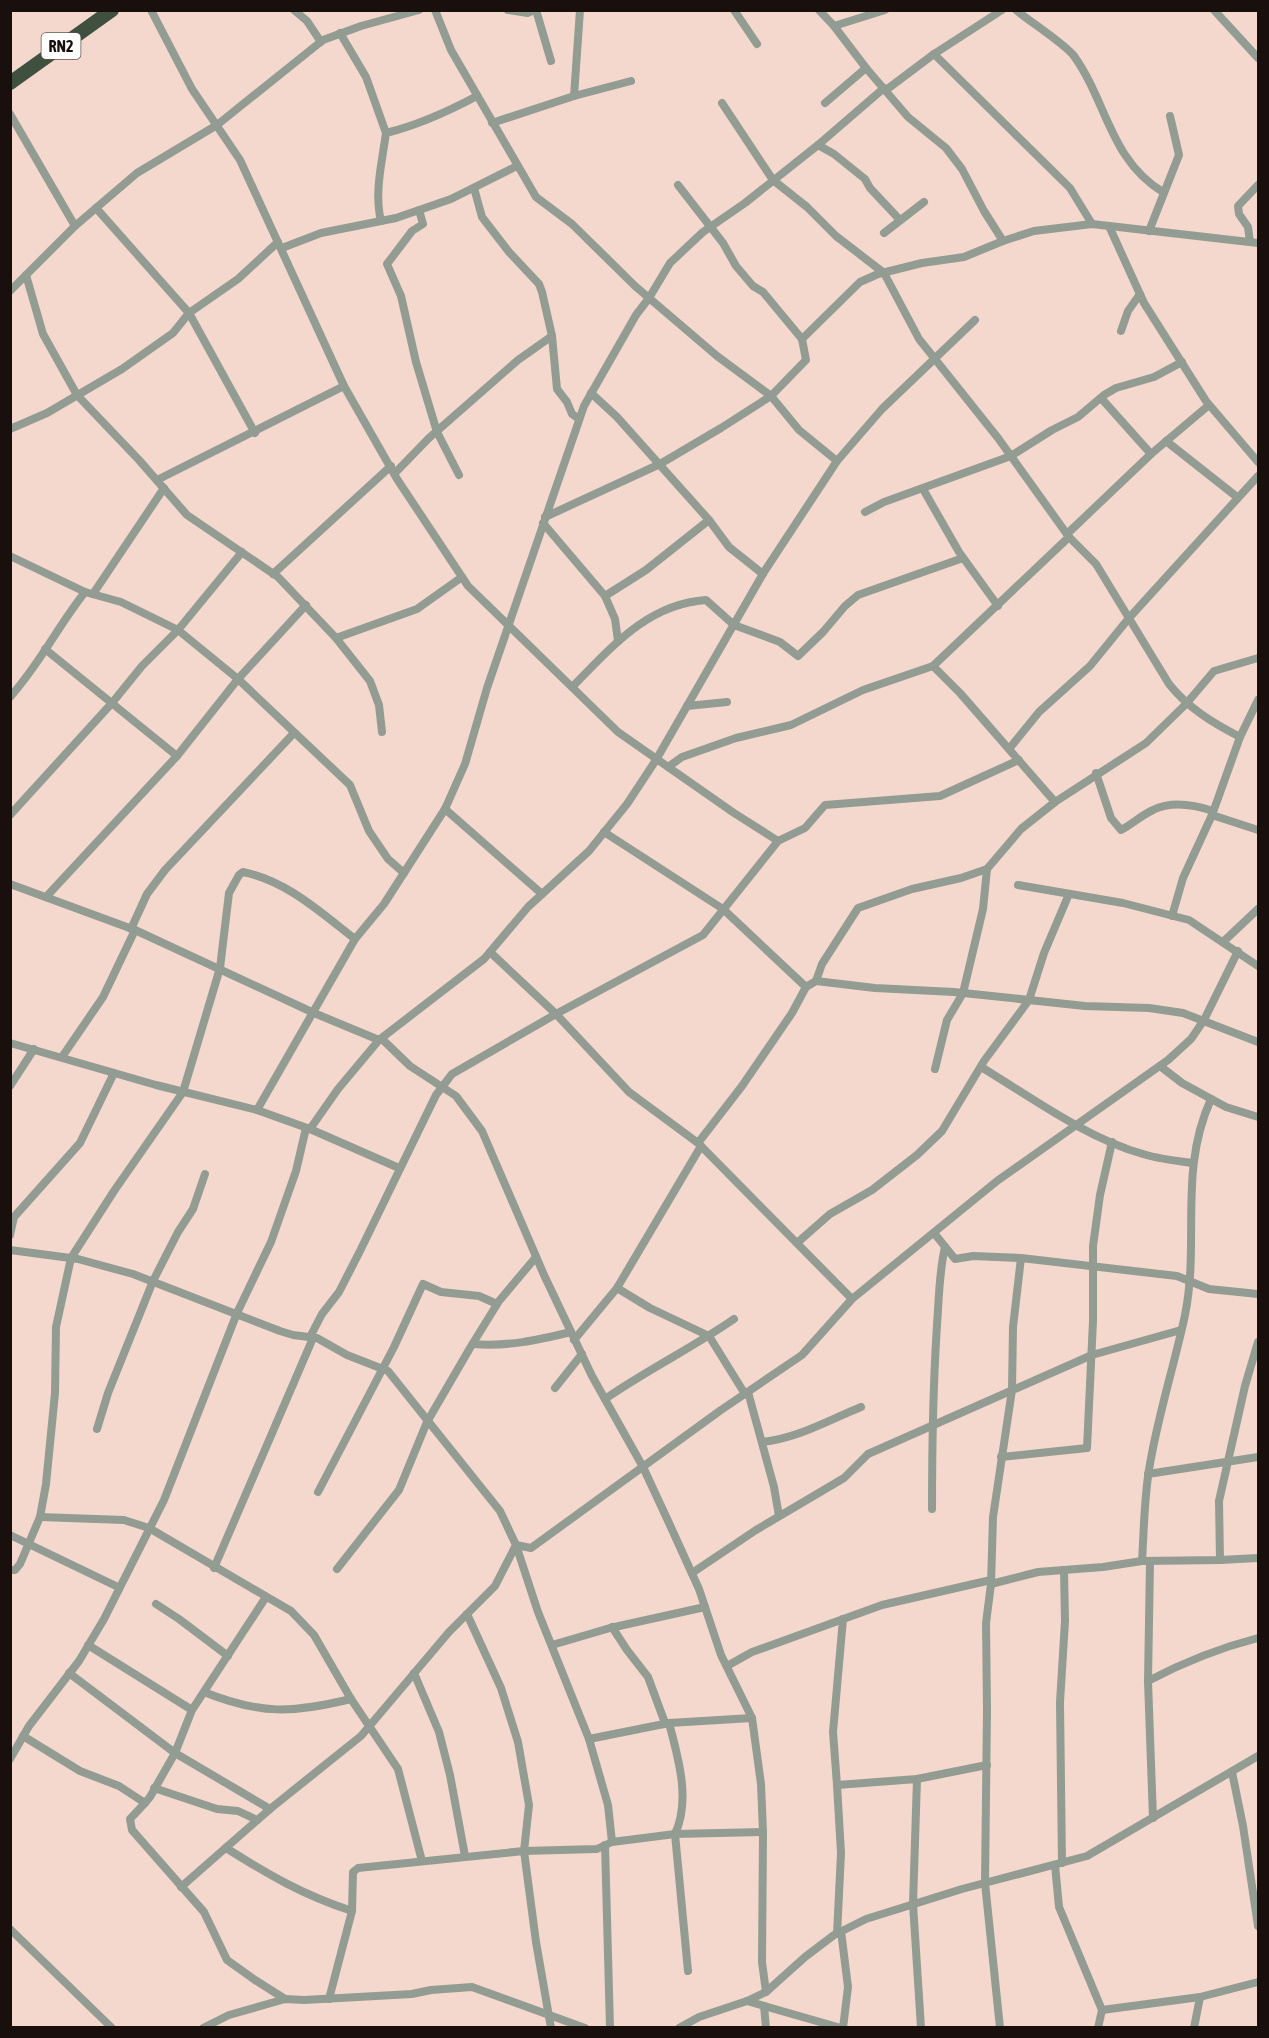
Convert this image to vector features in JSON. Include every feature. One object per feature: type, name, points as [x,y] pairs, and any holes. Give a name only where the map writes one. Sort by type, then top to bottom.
[{"type":"highway","name":"RN2","points":[[10,83],[112,10]]},
{"type":"street","points":[[151,10],[192,88],[240,160],[344,386],[393,469],[468,586],[618,732],[778,841]]},
{"type":"street","points":[[294,10],[307,21],[321,42]]},
{"type":"street","points":[[10,291],[75,226],[137,173],[217,125],[321,42],[361,26],[419,10]]},
{"type":"street","points":[[508,10],[528,13],[535,10],[551,61]]},
{"type":"street","points":[[574,96],[580,10]]},
{"type":"street","points":[[734,10],[757,44]]},
{"type":"street","points":[[819,10],[908,117],[945,148],[962,169],[984,212],[1003,241]]},
{"type":"street","points":[[834,26],[885,10]]},
{"type":"street","points":[[257,1110],[355,939],[384,904],[445,809],[465,764],[487,688],[579,419],[591,393],[636,315],[670,263],[703,232],[745,203],[885,89],[1002,10]]},
{"type":"street","points":[[1016,10],[1073,54],[1127,159],[1147,182],[1164,192]]},
{"type":"street","points":[[1214,10],[1258,58]]},
{"type":"street","points":[[438,11],[451,50],[536,197],[572,224],[649,298],[717,356],[771,396],[799,430],[837,461]]},
{"type":"street","points":[[340,33],[366,77],[386,133],[378,186],[378,208],[381,221]]},
{"type":"street","points":[[934,54],[1070,188],[1092,224]]},
{"type":"street","points":[[825,103],[866,68]]},
{"type":"street","points":[[492,123],[574,96],[632,81]]},
{"type":"street","points":[[386,133],[410,127],[447,112],[477,96]]},
{"type":"street","points":[[722,104],[773,180],[807,207],[836,236],[884,273],[919,339],[1011,456],[1068,535],[1096,564],[1169,684],[1186,704],[1240,737]]},
{"type":"street","points":[[10,114],[75,226]]},
{"type":"street","points":[[1149,231],[1179,155],[1170,116]]},
{"type":"street","points":[[818,145],[834,154],[865,179],[870,188],[900,220]]},
{"type":"street","points":[[10,429],[47,412],[122,369],[173,333],[189,313],[238,279],[280,245],[321,233],[381,221],[451,200],[517,166]]},
{"type":"street","points":[[544,520],[660,464],[771,396],[807,360],[802,339],[763,292],[753,286],[736,266],[723,243],[678,185]]},
{"type":"street","points":[[802,339],[860,282],[922,263],[964,257],[1034,231],[1092,224],[1254,243],[1248,227],[1239,214],[1238,206],[1258,185]]},
{"type":"street","points":[[474,188],[483,217],[509,252],[539,284],[543,292],[552,336],[557,388],[572,414],[579,419]]},
{"type":"street","points":[[884,233],[924,202]]},
{"type":"street","points":[[96,208],[189,313],[255,433]]},
{"type":"street","points":[[418,210],[423,224],[412,231],[387,264],[401,296],[416,362],[437,432],[459,476]]},
{"type":"street","points":[[1109,226],[1140,294],[1209,405],[1258,462]]},
{"type":"street","points":[[26,276],[43,334],[77,395],[188,515],[273,574],[336,638],[370,681],[379,705],[382,732]]},
{"type":"street","points":[[1121,331],[1128,310],[1140,294]]},
{"type":"street","points":[[10,1759],[28,1726],[69,1673],[104,1619],[118,1587],[164,1500],[237,1313],[271,1242],[308,1129],[338,1089],[381,1039],[490,952],[528,907],[589,851],[627,804],[656,760],[763,574],[837,461],[882,409],[975,320]]},
{"type":"street","points":[[273,574],[518,360],[552,336]]},
{"type":"street","points":[[865,512],[1011,456],[1052,430],[1078,417],[1116,388],[1154,377],[1182,362]]},
{"type":"street","points":[[157,480],[255,433],[344,386]]},
{"type":"street","points":[[591,393],[617,417],[660,464],[709,520],[729,547],[763,574]]},
{"type":"street","points":[[1101,398],[1151,454]]},
{"type":"street","points":[[668,767],[682,757],[736,738],[791,725],[863,690],[933,666],[998,606],[1151,454],[1209,405]]},
{"type":"street","points":[[1166,441],[1237,497]]},
{"type":"street","points":[[1009,749],[1039,712],[1090,666],[1129,618],[1258,476]]},
{"type":"street","points":[[10,697],[45,649],[64,618],[89,593],[164,488]]},
{"type":"street","points":[[922,489],[963,558],[998,606]]},
{"type":"street","points":[[544,520],[604,596],[615,619],[618,641]]},
{"type":"street","points":[[604,596],[646,570],[709,520]]},
{"type":"street","points":[[12,809],[112,703],[142,666],[178,630],[242,552]]},
{"type":"street","points":[[10,556],[89,593],[121,602],[178,630],[238,679],[350,785],[369,831],[388,859],[404,873]]},
{"type":"street","points":[[572,687],[618,641],[665,609],[687,602],[706,600],[734,625],[780,642],[798,656],[858,595],[963,558]]},
{"type":"street","points":[[336,638],[417,609],[462,578]]},
{"type":"street","points":[[46,897],[177,756],[238,679],[306,605]]},
{"type":"street","points":[[45,649],[177,756]]},
{"type":"street","points":[[816,981],[822,964],[858,908],[912,889],[962,878],[987,869],[1021,829],[1054,802],[1146,743],[1186,704],[1214,671],[1258,658]]},
{"type":"street","points":[[933,666],[1054,802]]},
{"type":"street","points":[[1173,916],[1184,878],[1212,813],[1240,737],[1256,712],[1258,700]]},
{"type":"street","points":[[687,706],[728,702]]},
{"type":"street","points":[[62,1057],[103,997],[147,894],[165,870],[294,733]]},
{"type":"street","points":[[214,1568],[321,1314],[339,1292],[436,1095],[452,1074],[556,1014],[703,935],[778,841],[805,828],[825,805],[940,796],[1019,760]]},
{"type":"street","points":[[1096,773],[1111,818],[1121,830],[1154,809],[1174,805],[1198,806],[1258,830]]},
{"type":"street","points":[[445,809],[542,894]]},
{"type":"street","points":[[604,832],[723,909],[806,987]]},
{"type":"street","points":[[936,1069],[947,1020],[963,993],[983,909],[987,869]]},
{"type":"street","points":[[10,1570],[15,1570],[20,1564],[40,1517],[46,1484],[55,1393],[56,1327],[71,1258],[114,1191],[183,1092],[220,968],[229,893],[243,872],[272,880],[303,898],[355,939]]},
{"type":"street","points":[[10,884],[133,930],[314,1012],[381,1039],[410,1066],[456,1096],[482,1131],[573,1336],[643,1467],[692,1573],[721,1654],[752,1718],[761,1784],[762,1962],[766,1992]]},
{"type":"street","points":[[1018,885],[1123,903],[1189,920],[1258,966]]},
{"type":"street","points":[[796,1243],[830,1214],[872,1190],[917,1155],[942,1131],[981,1067],[1029,1000],[1044,953],[1069,894]]},
{"type":"street","points":[[1223,942],[1258,909]]},
{"type":"street","points":[[516,1545],[531,1548],[802,1355],[852,1299],[997,1181],[1160,1066],[1191,1039],[1204,1020],[1238,951]]},
{"type":"street","points":[[490,952],[556,1014],[629,1092],[699,1144],[852,1299]]},
{"type":"street","points":[[473,1344],[495,1346],[573,1336],[617,1288],[699,1144],[792,1013],[806,987],[816,981],[1085,1006],[1149,1008],[1183,1013],[1258,1042]]},
{"type":"street","points":[[10,1043],[183,1092],[257,1110],[399,1168]]},
{"type":"street","points":[[10,1086],[34,1050]]},
{"type":"street","points":[[1160,1066],[1182,1083],[1226,1107],[1258,1117]]},
{"type":"street","points":[[981,1067],[1077,1125],[1112,1142],[1142,1154],[1193,1163]]},
{"type":"street","points":[[10,1235],[14,1217],[80,1143],[114,1073]]},
{"type":"street","points":[[1153,1818],[1146,1562],[1148,1474],[1185,1315],[1189,1282],[1193,1163],[1202,1120],[1211,1099]]},
{"type":"street","points":[[1001,1457],[1087,1448],[1092,1354],[1093,1246],[1100,1195],[1112,1142]]},
{"type":"street","points":[[98,1429],[108,1393],[153,1281],[178,1232],[193,1209],[205,1174]]},
{"type":"street","points":[[934,1233],[955,1259],[973,1256],[1021,1258],[1177,1276],[1209,1288],[1258,1293]]},
{"type":"street","points":[[932,1509],[933,1426],[942,1260],[945,1247]]},
{"type":"street","points":[[10,1250],[71,1258],[153,1281],[280,1331],[311,1337],[388,1371],[500,1511],[516,1545],[538,1612],[589,1739],[608,1804],[610,2028]]},
{"type":"street","points":[[338,1569],[399,1490],[427,1422],[497,1304],[536,1257]]},
{"type":"street","points":[[1000,2028],[985,1883],[986,1623],[991,1582],[993,1517],[1012,1390],[1013,1327],[1021,1258]]},
{"type":"street","points":[[318,1492],[423,1284],[441,1292],[479,1296],[497,1304]]},
{"type":"street","points":[[617,1288],[650,1308],[710,1336],[746,1393],[762,1443],[779,1516]]},
{"type":"street","points":[[605,1399],[638,1376],[710,1336],[734,1319]]},
{"type":"street","points":[[692,1573],[779,1516],[844,1478],[868,1454],[1092,1354],[1180,1330]]},
{"type":"street","points":[[1220,1560],[1219,1501],[1245,1386],[1258,1342]]},
{"type":"street","points":[[555,1388],[582,1354]]},
{"type":"street","points":[[762,1443],[791,1436],[861,1407]]},
{"type":"street","points":[[1148,1474],[1258,1457]]},
{"type":"street","points":[[40,1517],[124,1520],[149,1528],[291,1611],[314,1635],[351,1699],[398,1769],[422,1861]]},
{"type":"street","points":[[10,1534],[118,1587]]},
{"type":"street","points":[[181,1887],[270,1809],[361,1736],[414,1673],[495,1586],[516,1545]]},
{"type":"street","points":[[727,1666],[752,1652],[882,1605],[1038,1572],[1146,1562],[1258,1557]]},
{"type":"street","points":[[1064,1570],[1065,1621],[1060,1702],[1059,1907],[1102,2010],[1098,2028]]},
{"type":"street","points":[[266,1597],[192,1710],[175,1753],[145,1803],[130,1819],[130,1825],[204,1912],[227,1960],[285,1999]]},
{"type":"street","points":[[156,1604],[179,1618],[228,1656]]},
{"type":"street","points":[[552,1645],[612,1627],[705,1606]]},
{"type":"street","points":[[467,1614],[501,1688],[518,1742],[529,1805],[524,1851],[551,2028]]},
{"type":"street","points":[[747,2001],[842,2028],[848,1988],[839,1933],[840,1853],[833,1732],[843,1619]]},
{"type":"street","points":[[612,1627],[648,1677],[667,1723],[680,1766],[682,1800],[679,1826],[675,1834],[688,1971]]},
{"type":"street","points":[[1148,1681],[1180,1664],[1224,1647],[1258,1638]]},
{"type":"street","points":[[88,1645],[192,1710]]},
{"type":"street","points":[[69,1673],[175,1753],[270,1809]]},
{"type":"street","points":[[414,1673],[439,1732],[450,1775],[465,1856]]},
{"type":"street","points":[[204,1692],[228,1702],[273,1711],[313,1708],[351,1699]]},
{"type":"street","points":[[589,1739],[667,1723],[752,1718]]},
{"type":"street","points":[[23,1736],[80,1771],[119,1786],[145,1803]]},
{"type":"street","points":[[679,2028],[699,2017],[766,1992],[805,1957],[839,1933],[866,1919],[985,1883],[1087,1856],[1258,1756]]},
{"type":"street","points":[[837,1785],[917,1779],[987,1765]]},
{"type":"street","points":[[1232,1772],[1243,1826],[1258,1926]]},
{"type":"street","points":[[917,1779],[913,1904],[921,2028]]},
{"type":"street","points":[[154,1788],[217,1809],[238,1811],[257,1820]]},
{"type":"street","points":[[329,1999],[352,1911],[353,1872],[358,1868],[524,1851],[597,1849],[609,1844],[675,1834],[763,1832]]},
{"type":"street","points":[[226,1848],[317,1900],[352,1911]]},
{"type":"street","points":[[10,1929],[112,2028]]},
{"type":"street","points":[[1102,2010],[1200,1997],[1258,1982]]},
{"type":"street","points":[[203,2028],[229,2015],[285,1999],[412,1994],[472,1987],[585,2028]]},
{"type":"street","points":[[1194,2028],[1200,1997]]},
{"type":"street","points":[[764,2006],[765,2028]]},
{"type":"street","points":[[698,2028],[699,2017]]}]
